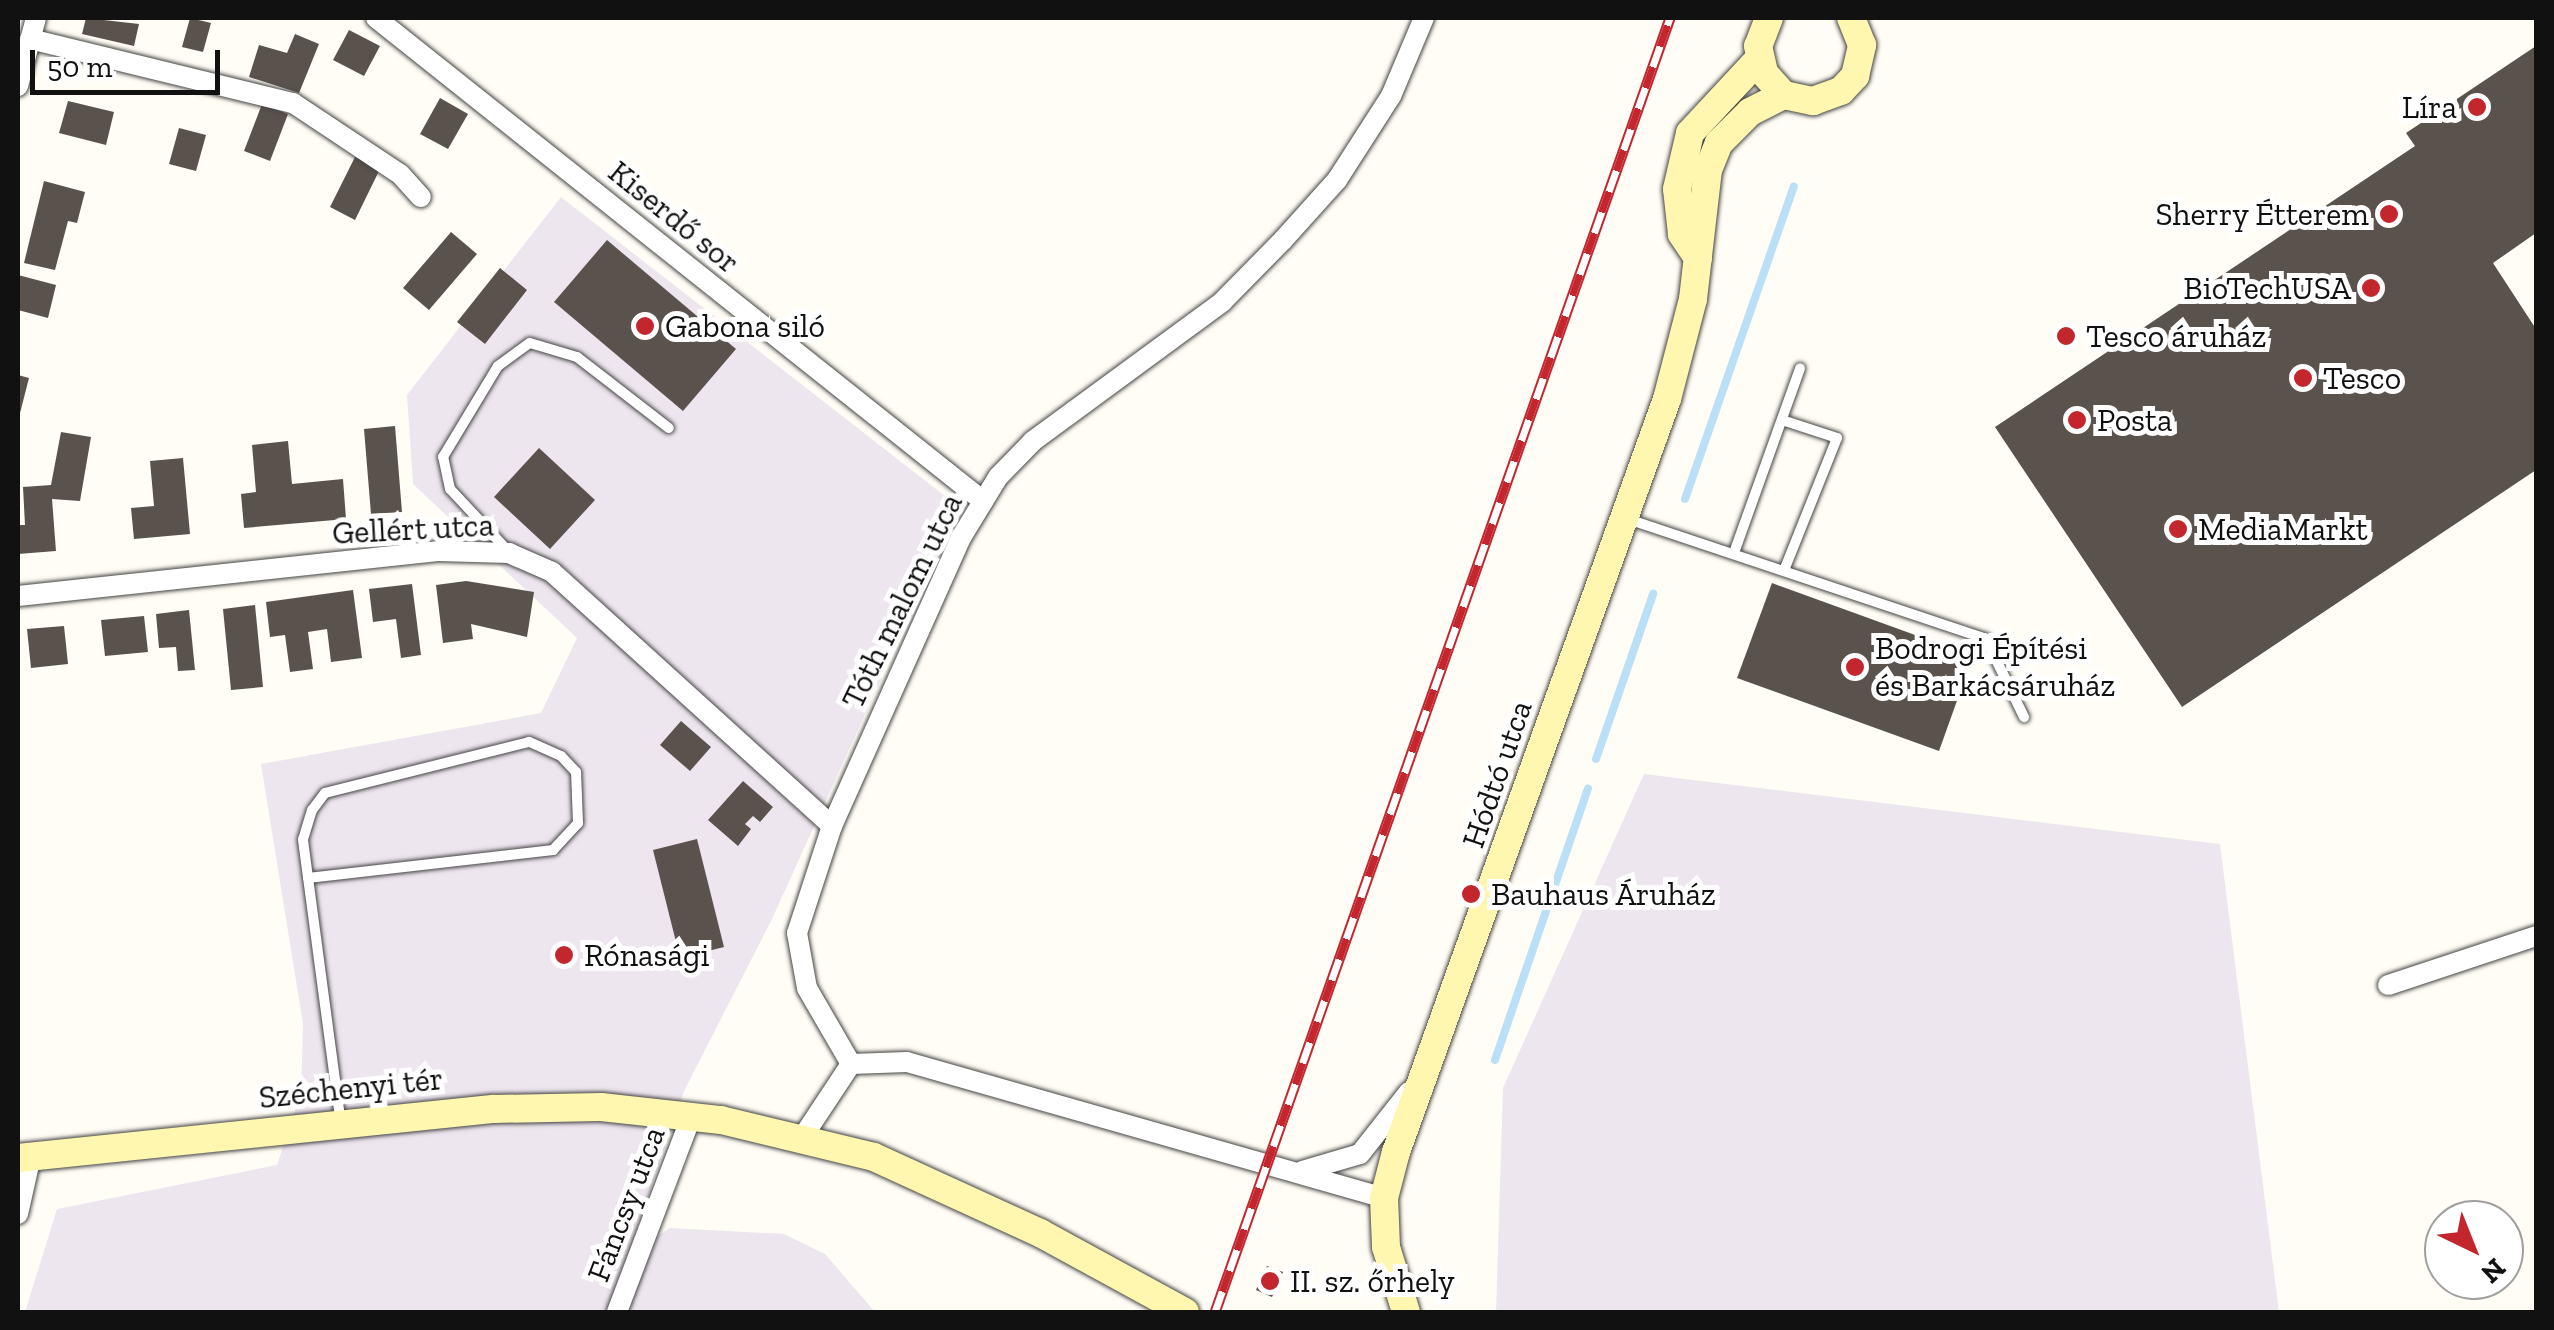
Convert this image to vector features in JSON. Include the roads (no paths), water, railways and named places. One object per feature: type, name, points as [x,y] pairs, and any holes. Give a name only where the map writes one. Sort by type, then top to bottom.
[{"type":"street","points":[[18,86],[36,18]]},
{"type":"street","name":"Kiserdő sor","points":[[376,18],[982,501]]},
{"type":"street","name":"Tóth malom utca","points":[[851,1064],[807,988],[797,933],[832,826],[911,643],[982,501],[1033,441],[1222,302],[1294,228],[1336,180],[1391,96],[1424,18]]},
{"type":"street","points":[[1758,32],[1784,94],[1814,101],[1849,84],[1862,45],[1851,18]]},
{"type":"street","points":[[1698,258],[1682,234],[1677,189],[1687,144],[1699,118],[1758,32]]},
{"type":"street","points":[[30,39],[293,103],[400,174],[422,198]]},
{"type":"street","name":"Hódtó utca","points":[[1406,1312],[1386,1247],[1384,1198],[1667,398],[1698,258],[1708,170],[1719,143],[1750,112],[1784,94]]},
{"type":"street","name":"Gellért utca","points":[[18,596],[438,552],[510,553],[552,572],[832,826]]},
{"type":"street","points":[[2388,984],[2536,936]]},
{"type":"street","points":[[1299,1172],[1344,1163],[1371,1145],[1432,1056]]},
{"type":"street","points":[[802,1138],[851,1064],[907,1062],[1384,1198]]},
{"type":"street","name":"Széchenyi tér","points":[[24,1157],[494,1108],[601,1107],[691,1117],[802,1138],[874,1157],[979,1203],[1186,1312]]},
{"type":"street","name":"Fáncsy utca","points":[[617,1312],[691,1117]]},
{"type":"street","points":[[18,1214],[24,1157]]},
{"type":"lane","points":[[510,553],[450,489],[443,457],[498,366],[530,342],[576,357],[670,428]]},
{"type":"lane","points":[[1735,550],[1800,368]]},
{"type":"lane","points":[[1782,420],[1837,438],[1785,568]]},
{"type":"lane","points":[[1624,518],[1735,550],[1986,639],[2024,716]]},
{"type":"lane","points":[[308,878],[553,850],[578,823],[576,772],[562,756],[530,742],[325,793],[305,825],[308,878],[341,1124]]},
{"type":"waterway","points":[[1685,499],[1794,186]]},
{"type":"waterway","points":[[1596,759],[1653,594]]},
{"type":"waterway","points":[[1495,1060],[1588,788]]},
{"type":"railway","points":[[1215,1312],[1670,18]]},
{"type":"place","name":"Líra","points":[[2477,107]]},
{"type":"place","name":"Sherry Étterem","points":[[2389,214]]},
{"type":"place","name":"BioTechUSA","points":[[2371,288]]},
{"type":"place","name":"Gabona siló","points":[[645,326]]},
{"type":"place","name":"Tesco áruház","points":[[2066,336]]},
{"type":"place","name":"Tesco","points":[[2303,378]]},
{"type":"place","name":"Posta","points":[[2077,420]]},
{"type":"place","name":"MediaMarkt","points":[[2178,529]]},
{"type":"place","name":"Bodrogi Építési és Barkácsáruház","points":[[1855,667]]},
{"type":"place","name":"Bauhaus Áruház","points":[[1471,894]]},
{"type":"place","name":"Rónasági","points":[[564,955]]},
{"type":"place","name":"II. sz. őrhely","points":[[1270,1281]]}]
